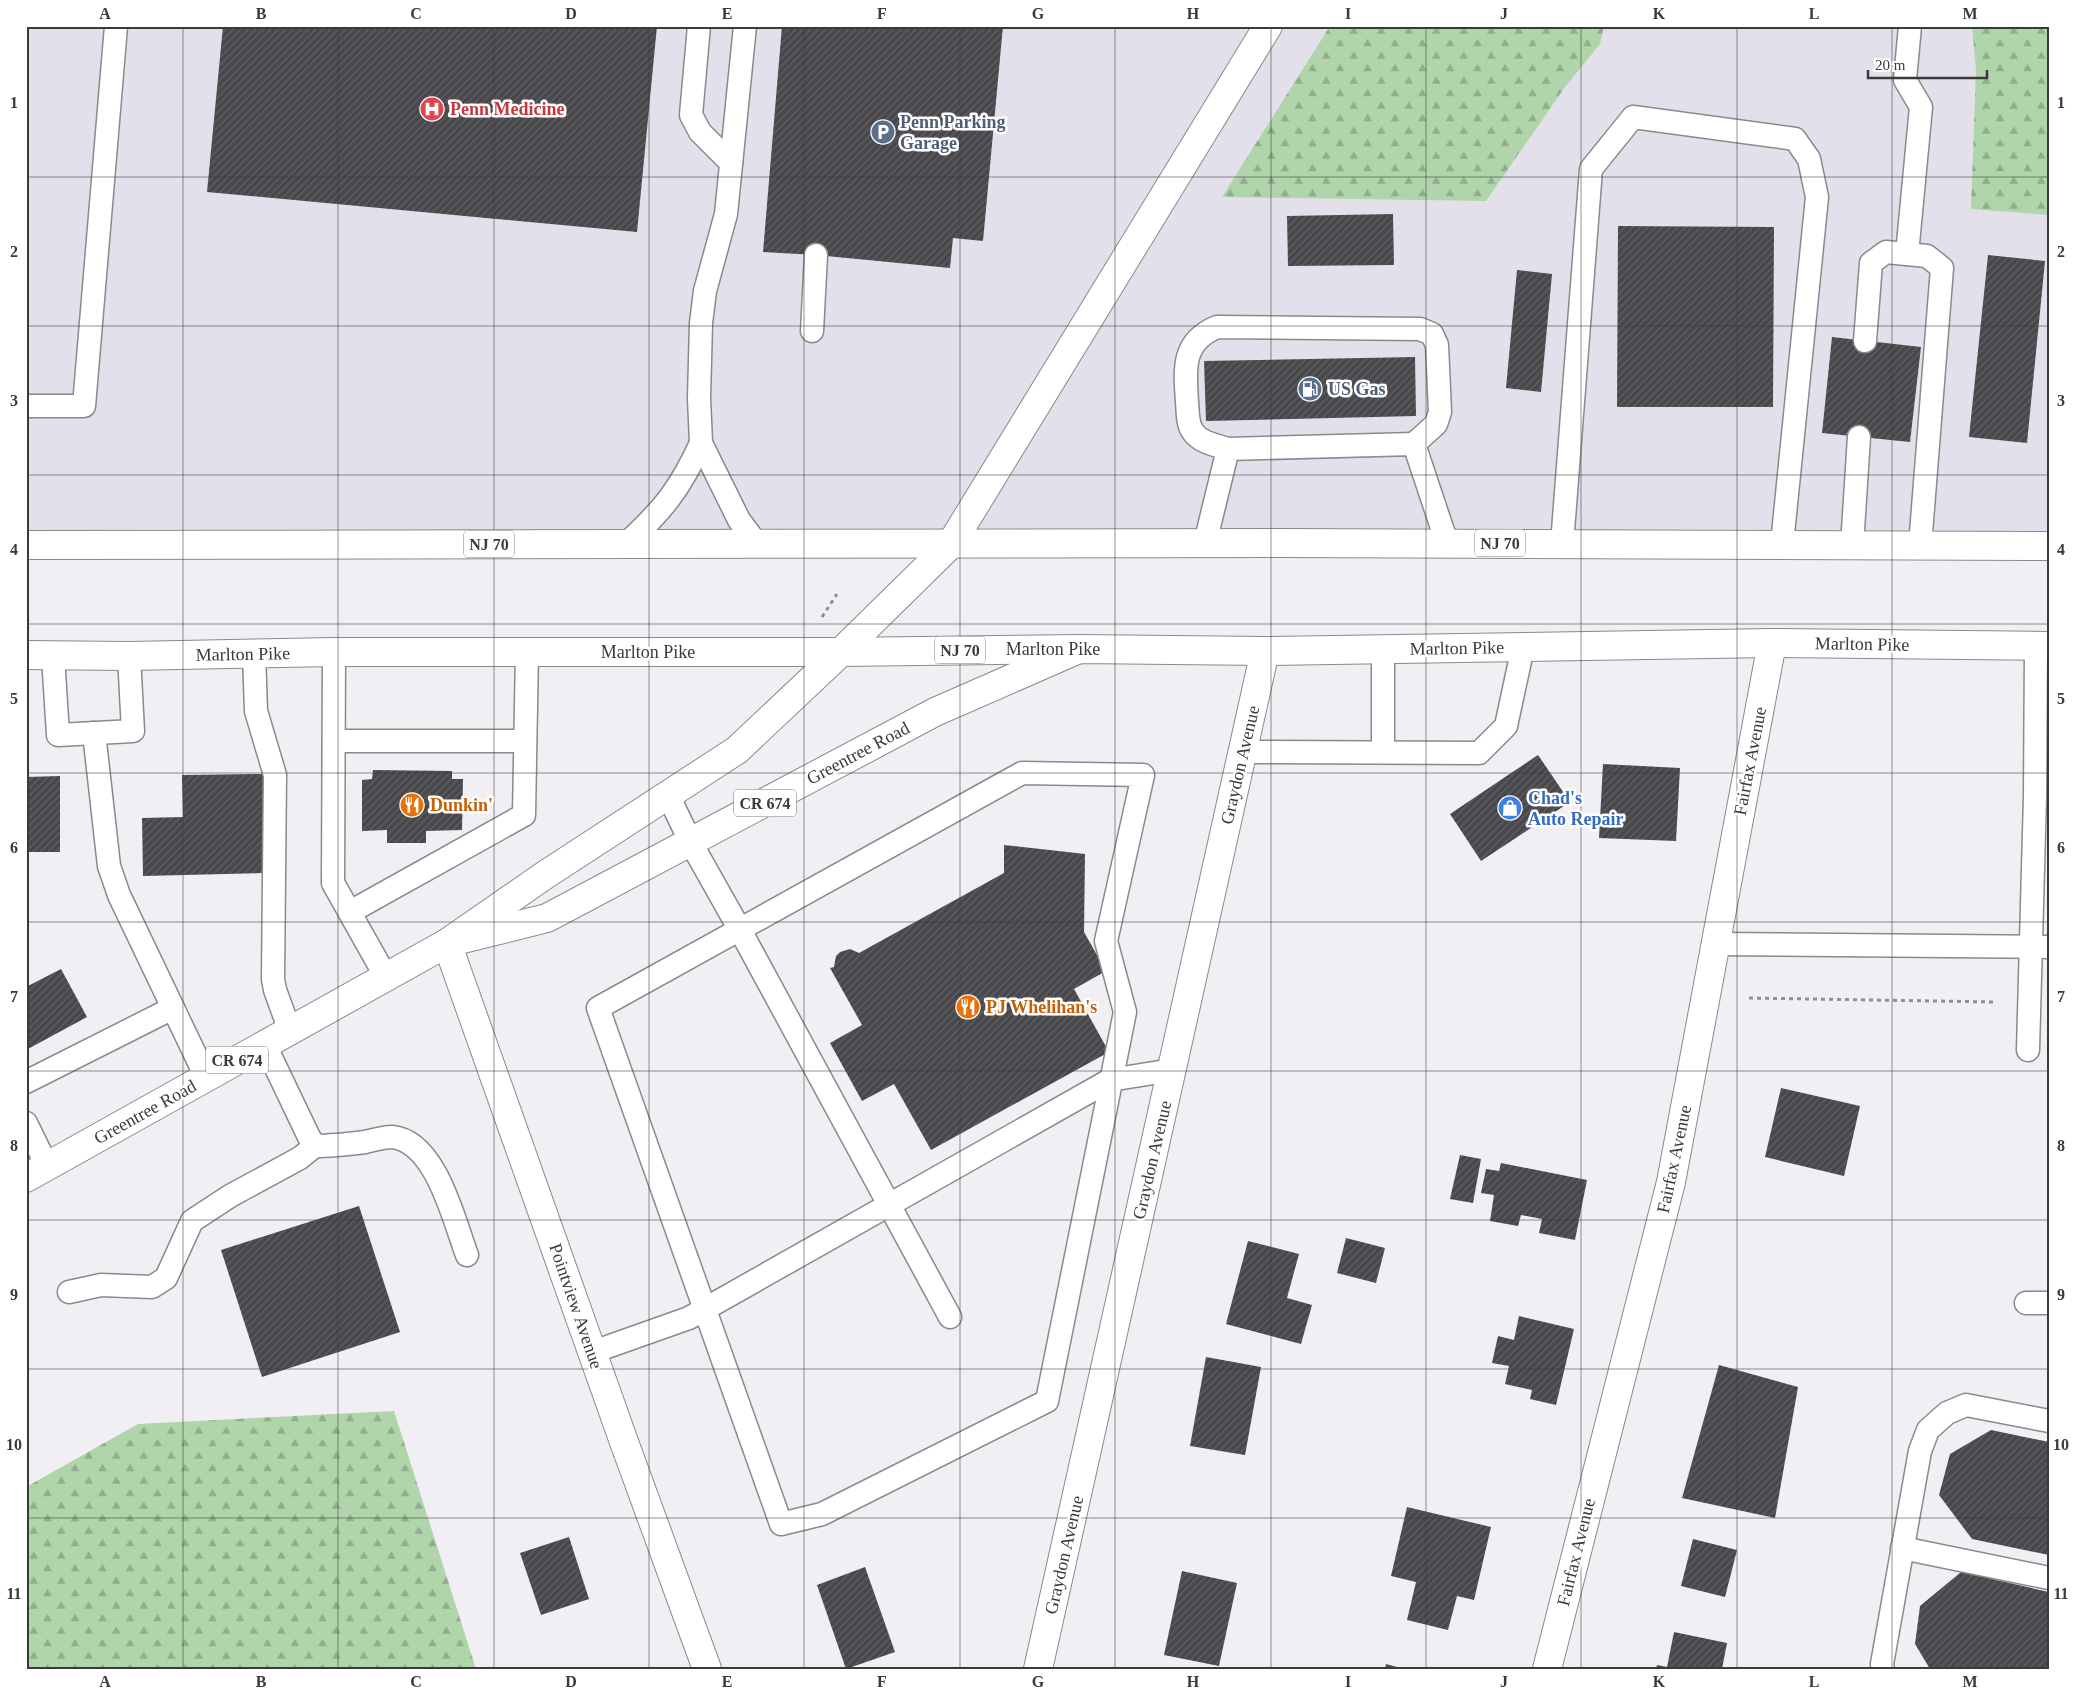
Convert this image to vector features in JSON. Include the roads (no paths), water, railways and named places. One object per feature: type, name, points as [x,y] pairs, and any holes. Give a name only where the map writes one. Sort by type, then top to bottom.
[{"type":"main road","name":"Greentree Road","points":[[37,1172],[447,943],[545,875],[737,750],[841,652],[951,544],[1268,26]]},
{"type":"main road","name":"NJ 70","points":[[26,545],[1447,543],[2049,546]]},
{"type":"main road","name":"Marlton Pike","points":[[26,656],[334,652],[841,652],[1079,649],[1265,651],[1772,643],[2042,646]]},
{"type":"main road","name":"Fairfax Avenue","points":[[1547,1669],[1671,1182],[1772,643]]},
{"type":"main road","name":"Greentree Road","points":[[447,943],[547,918],[935,712],[1079,649]]},
{"type":"main road","name":"Graydon Avenue","points":[[1038,1669],[1265,651]]},
{"type":"main road","name":"Pointview Avenue","points":[[447,943],[707,1669]]},
{"type":"lane","points":[[26,406],[84,406],[116,26]]},
{"type":"lane","points":[[699,26],[690,115],[700,132],[731,163]]},
{"type":"lane","points":[[745,26],[726,214],[705,291],[701,323],[699,398],[701,443],[739,520],[758,544]]},
{"type":"lane","points":[[1907,254],[1921,107],[1905,80],[1910,26]]},
{"type":"lane","points":[[1562,544],[1591,169],[1633,117],[1795,139],[1810,159],[1817,197],[1782,544]]},
{"type":"lane","points":[[1865,341],[1871,263],[1886,252],[1927,256],[1942,268],[1920,546]]},
{"type":"lane","points":[[812,331],[816,255]]},
{"type":"lane","points":[[1217,327],[1420,329],[1432,334],[1437,345],[1440,412],[1436,424],[1414,444],[1228,449],[1201,440],[1193,432],[1188,420],[1185,367],[1190,351],[1204,333],[1217,327]]},
{"type":"lane","points":[[1852,545],[1859,437]]},
{"type":"lane","points":[[626,544],[656,517],[672,497],[689,470],[701,443]]},
{"type":"lane","points":[[1414,444],[1447,543]]},
{"type":"lane","points":[[1205,543],[1228,449]]},
{"type":"lane","points":[[2028,1050],[2040,947],[2042,646]]},
{"type":"lane","points":[[1243,752],[1479,753],[1506,726],[1523,648]]},
{"type":"lane","points":[[1383,650],[1383,752]]},
{"type":"lane","points":[[334,652],[333,883],[386,977]]},
{"type":"lane","points":[[350,912],[524,815],[527,652]]},
{"type":"lane","points":[[254,654],[256,712],[275,775],[272,979],[274,990],[290,1031]]},
{"type":"lane","points":[[54,656],[58,735],[133,731],[129,656]]},
{"type":"lane","points":[[94,733],[109,866],[119,895],[206,1077]]},
{"type":"lane","points":[[334,741],[525,742]]},
{"type":"lane","points":[[1022,773],[1143,775],[1106,941],[1124,1012],[1048,1401],[822,1514],[781,1524],[598,1008],[740,930],[1022,773]]},
{"type":"lane","points":[[668,795],[691,843],[950,1318]]},
{"type":"lane","points":[[1716,944],[2040,947]]},
{"type":"lane","points":[[26,1082],[173,1008]]},
{"type":"lane","points":[[265,1045],[315,1146]]},
{"type":"lane","points":[[592,1352],[689,1318],[1110,1080],[1172,1070]]},
{"type":"lane","points":[[26,1123],[37,1172]]},
{"type":"lane","points":[[69,1292],[101,1285],[152,1287],[166,1278],[192,1221],[230,1196],[300,1158],[315,1146],[362,1142],[391,1137],[405,1141],[422,1153],[435,1171],[466,1255]]},
{"type":"lane","points":[[2026,1303],[2049,1303]]},
{"type":"lane","points":[[1883,1669],[1882,1664],[1920,1451],[1928,1430],[1947,1413],[1966,1405],[2049,1421]]},
{"type":"lane","points":[[1902,1548],[2049,1578]]},
{"type":"place","name":"Penn Medicine","points":[[432,109]]},
{"type":"place","name":"Penn Parking Garage","points":[[883,132]]},
{"type":"place","name":"US Gas","points":[[1310,389]]},
{"type":"place","name":"Dunkin'","points":[[412,805]]},
{"type":"place","name":"Chad's Auto Repair","points":[[1510,808]]},
{"type":"place","name":"PJ Whelihan's","points":[[968,1007]]}]
